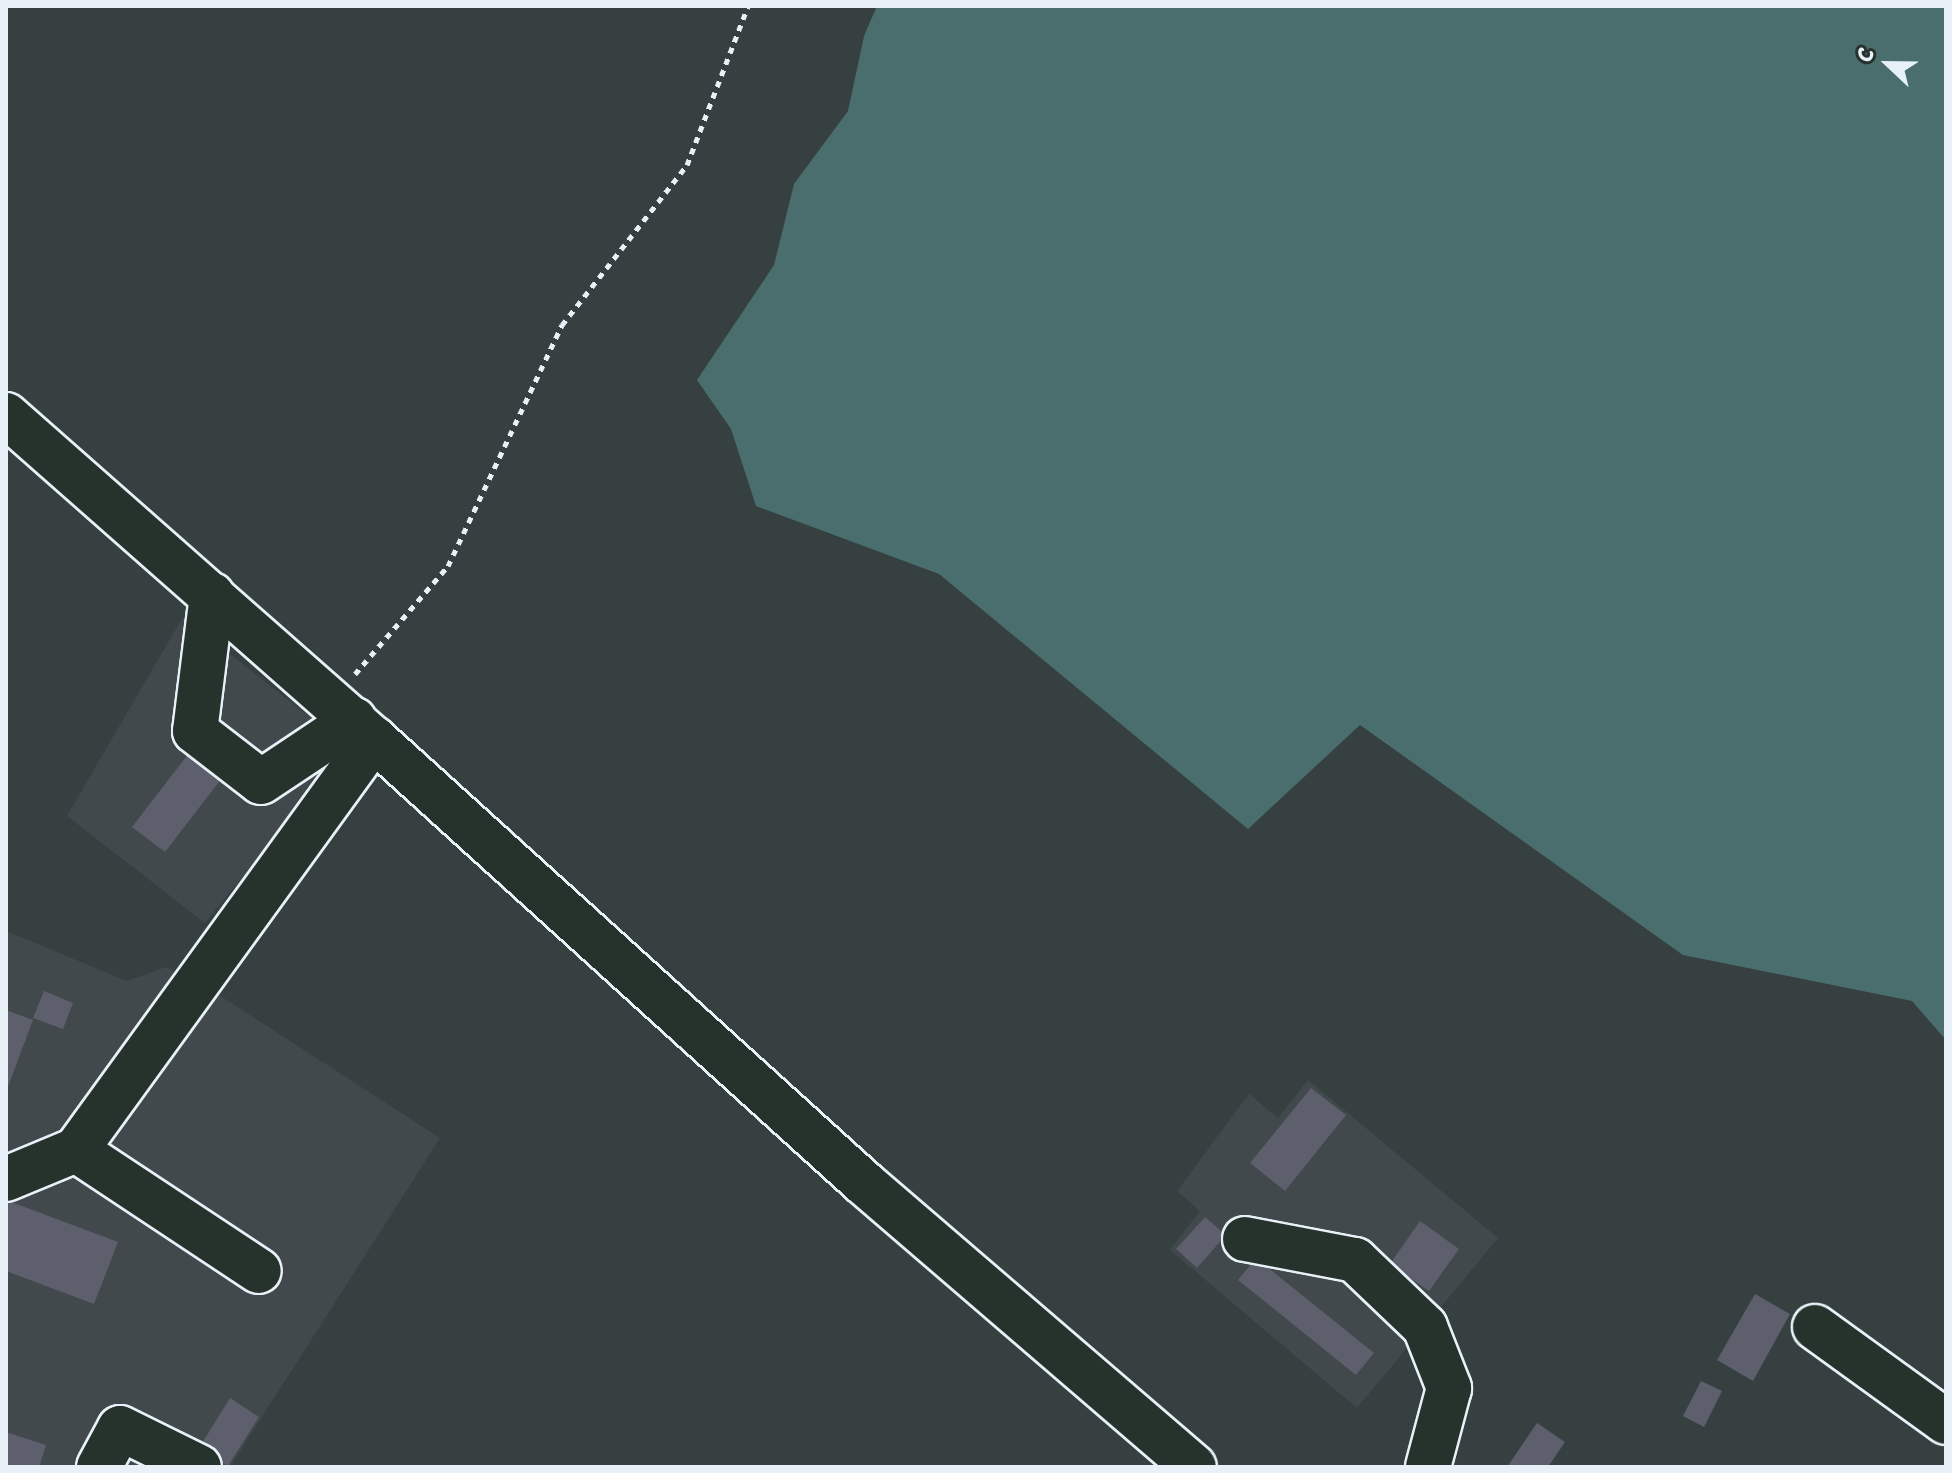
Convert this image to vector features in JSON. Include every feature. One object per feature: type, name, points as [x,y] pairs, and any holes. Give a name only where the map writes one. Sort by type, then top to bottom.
[{"type":"main road","points":[[6,415],[353,720],[864,1183],[1194,1467]]},
{"type":"main road","points":[[212,595],[195,731],[261,782],[353,720]]},
{"type":"main road","points":[[6,1179],[76,1150],[353,720]]},
{"type":"main road","points":[[76,1150],[259,1271]]},
{"type":"main road","points":[[1245,1239],[1355,1260],[1425,1327],[1449,1388],[1428,1467]]},
{"type":"main road","points":[[1815,1327],[1946,1422]]},
{"type":"main road","points":[[99,1467],[120,1428],[199,1467]]},
{"type":"path","points":[[353,720],[448,566],[562,325],[687,165],[748,6]]},
{"type":"shaded area","points":[[183,617],[348,747],[205,923],[67,816]]},
{"type":"shaded area","points":[[6,931],[127,981],[166,967],[208,988],[440,1138],[230,1467],[6,1467]]},
{"type":"shaded area","points":[[1308,1080],[1498,1238],[1357,1408],[1170,1250],[1200,1211],[1177,1191],[1249,1094],[1278,1118]]},
{"type":"water","points":[[877,6],[1946,6],[1946,1040],[1912,1001],[1683,955],[1360,725],[1248,829],[939,574],[756,506],[731,429],[697,380],[774,265],[794,184],[848,111],[864,36]]},
{"type":"building","points":[[189,753],[222,778],[165,852],[132,827]]},
{"type":"building","points":[[44,991],[73,1003],[63,1029],[33,1018]]},
{"type":"building","points":[[6,1010],[33,1020],[6,1092]]},
{"type":"building","points":[[1311,1088],[1346,1115],[1285,1191],[1250,1163]]},
{"type":"building","points":[[6,1200],[118,1242],[94,1304],[6,1271]]},
{"type":"building","points":[[1205,1217],[1226,1235],[1197,1268],[1176,1249]]},
{"type":"building","points":[[1420,1221],[1459,1249],[1429,1291],[1390,1264]]},
{"type":"building","points":[[1256,1258],[1374,1353],[1356,1375],[1238,1280]]},
{"type":"building","points":[[1755,1294],[1790,1314],[1753,1381],[1717,1360]]},
{"type":"building","points":[[1701,1381],[1722,1391],[1704,1427],[1683,1416]]},
{"type":"building","points":[[230,1398],[259,1417],[228,1466],[199,1448]]},
{"type":"building","points":[[1537,1423],[1565,1442],[1548,1467],[1507,1467]]},
{"type":"building","points":[[6,1432],[46,1445],[39,1467],[6,1467]]}]
